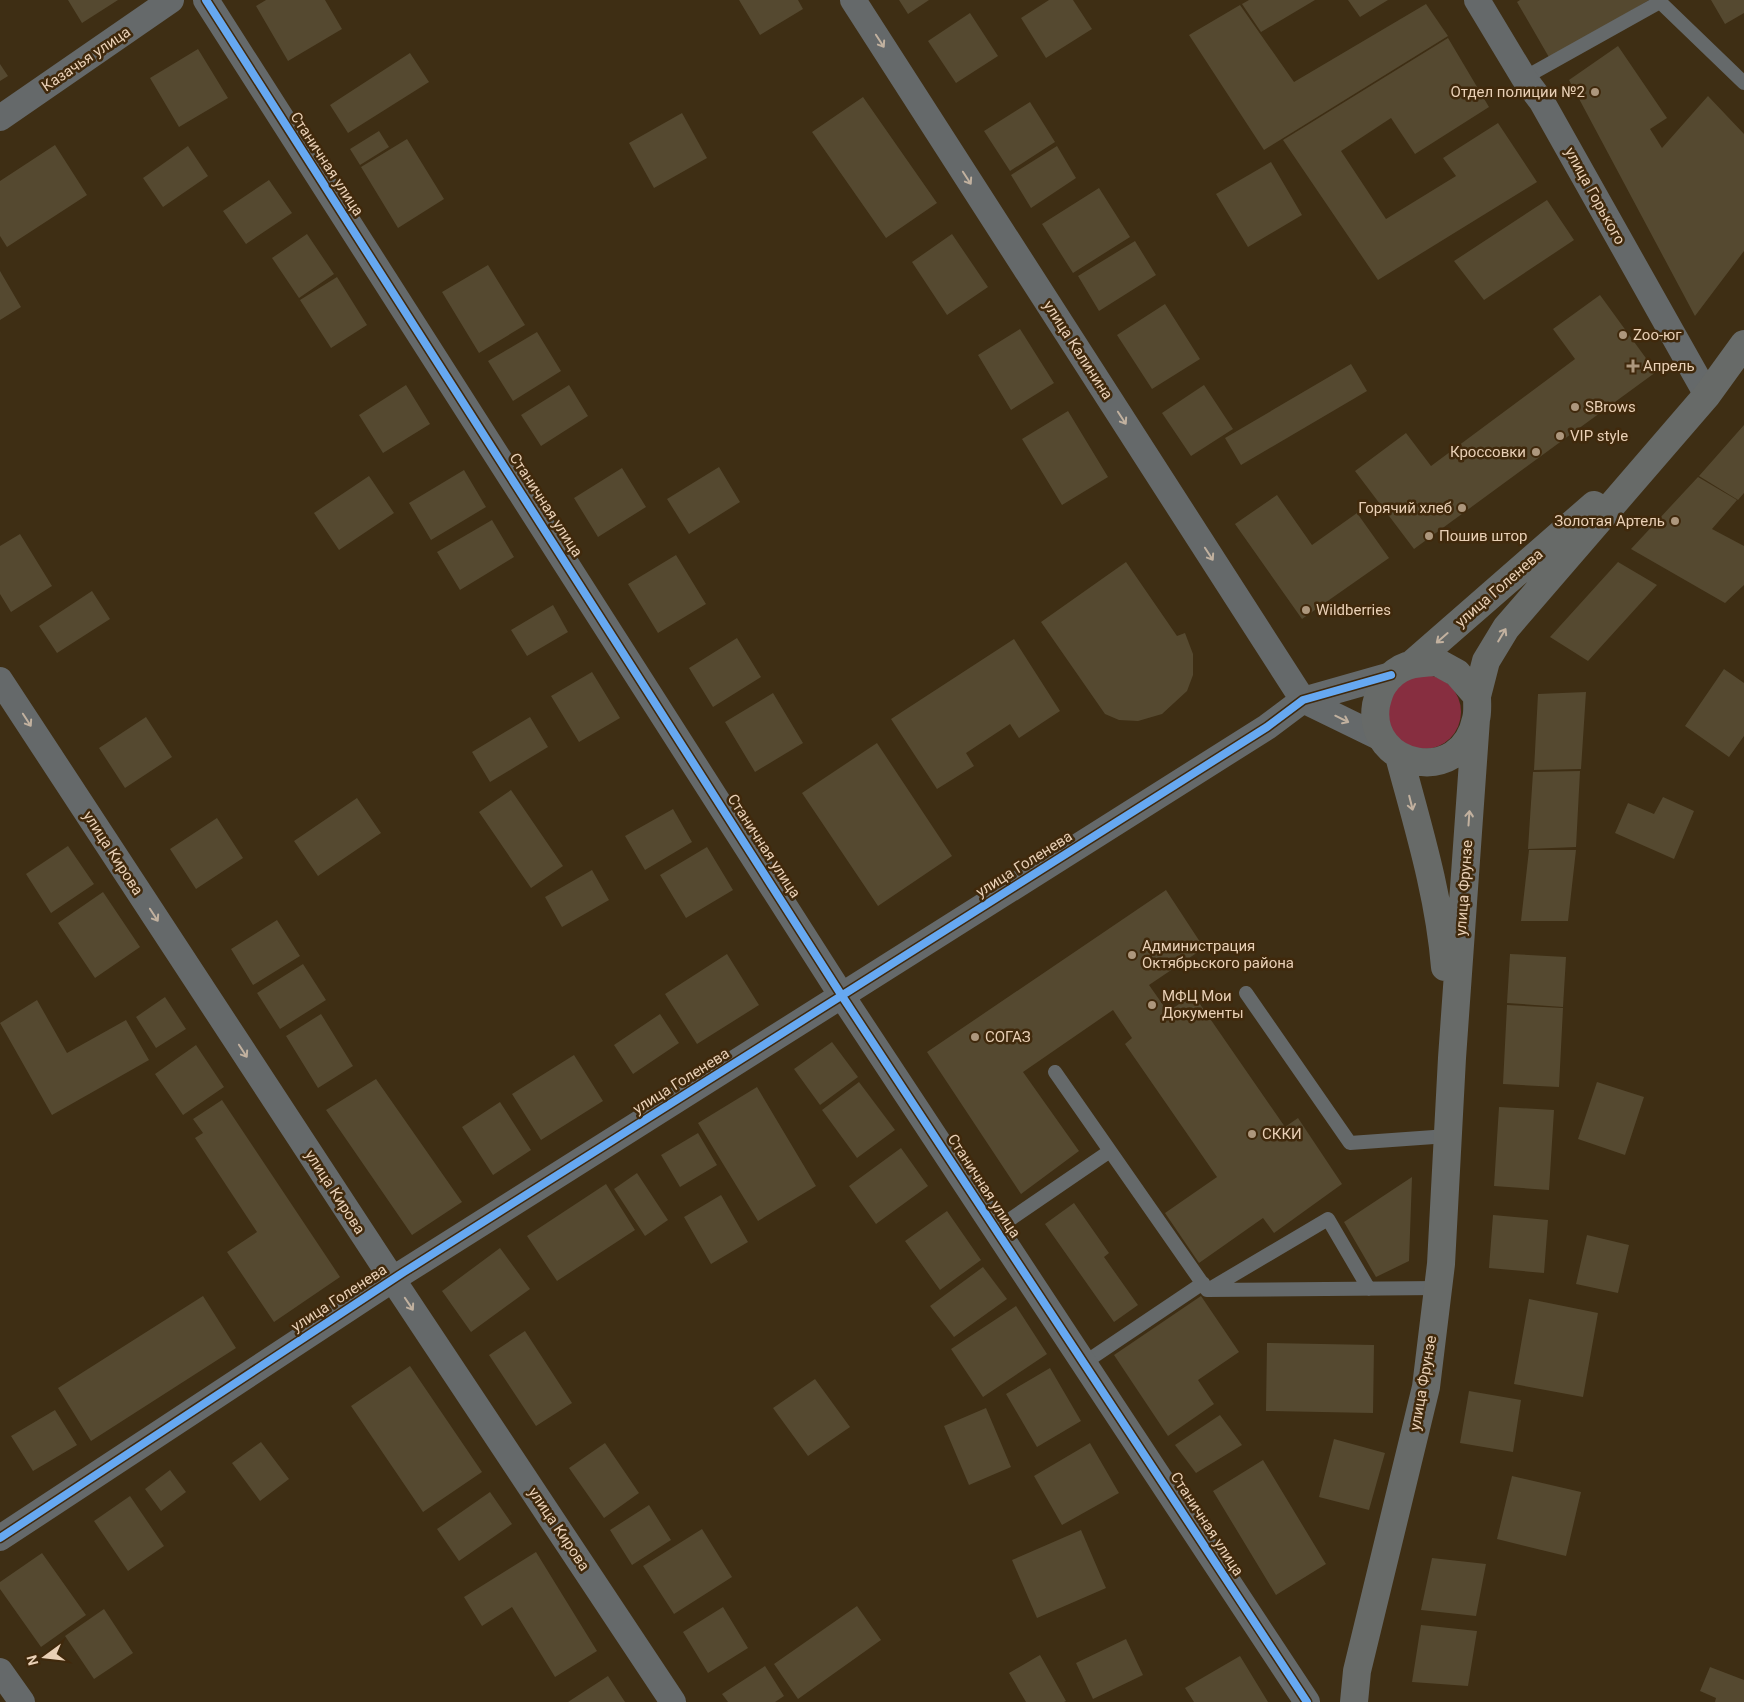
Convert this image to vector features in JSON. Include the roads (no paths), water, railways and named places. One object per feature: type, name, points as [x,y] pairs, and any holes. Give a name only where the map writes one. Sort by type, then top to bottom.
[{"type":"main road","name":"улица Голенева","points":[[1476,707],[1486,661],[1506,628],[1707,395],[1744,344]]},
{"type":"main road","name":"улица Голенева","points":[[1402,669],[1675,432]]},
{"type":"main road","points":[[1437,662],[1457,672],[1476,707],[1466,744],[1448,758],[1423,764],[1390,747],[1375,715],[1379,691],[1402,669],[1437,662]]},
{"type":"main road","name":"улица Фрунзе","points":[[1354,1702],[1357,1671],[1426,1387],[1438,1288],[1476,707]]},
{"type":"main road","name":"улица Фрунзе","points":[[1390,747],[1430,868],[1442,932],[1452,1058]]},
{"type":"street","name":"Казачья улица","points":[[0,118],[171,0]]},
{"type":"street","name":"Станичная улица","points":[[206,0],[842,996],[1307,1702]]},
{"type":"street","name":"улица Калинина","points":[[853,0],[1303,700]]},
{"type":"street","name":"улица Горького","points":[[1477,0],[1524,78],[1542,102],[1707,395]]},
{"type":"street","name":"улица Голенева","points":[[0,1538],[393,1280],[1267,727],[1303,700],[1402,669]]},
{"type":"street","name":"улица Кирова","points":[[0,680],[393,1280],[673,1702]]},
{"type":"street","points":[[1303,700],[1390,747]]},
{"type":"street","points":[[0,1671],[22,1702]]},
{"type":"lane","points":[[1524,78],[1660,2],[1744,83]]},
{"type":"lane","points":[[1246,993],[1350,1143],[1448,1136]]},
{"type":"lane","points":[[1055,1072],[1205,1287]]},
{"type":"lane","points":[[996,1229],[1110,1151]]},
{"type":"lane","points":[[1084,1363],[1205,1287],[1328,1219],[1369,1290]]},
{"type":"lane","points":[[1205,1287],[1369,1290],[1438,1288]]},
{"type":"place","name":"Отдел полиции №2","points":[[1595,92]]},
{"type":"place","name":"Zoo-юг","points":[[1623,335]]},
{"type":"place","name":"Апрель","points":[[1633,366]]},
{"type":"place","name":"SBrows","points":[[1575,407]]},
{"type":"place","name":"VIP style","points":[[1560,436]]},
{"type":"place","name":"Кроссовки","points":[[1536,452]]},
{"type":"place","name":"Горячий хлеб","points":[[1462,508]]},
{"type":"place","name":"Золотая Артель","points":[[1675,521]]},
{"type":"place","name":"Пошив штор","points":[[1429,536]]},
{"type":"place","name":"Wildberries","points":[[1306,610]]},
{"type":"place","name":"Администрация Октябрьского района","points":[[1132,955]]},
{"type":"place","name":"МФЦ Мои Документы","points":[[1152,1005]]},
{"type":"place","name":"СОГАЗ","points":[[975,1037]]},
{"type":"place","name":"СККИ","points":[[1252,1134]]}]
